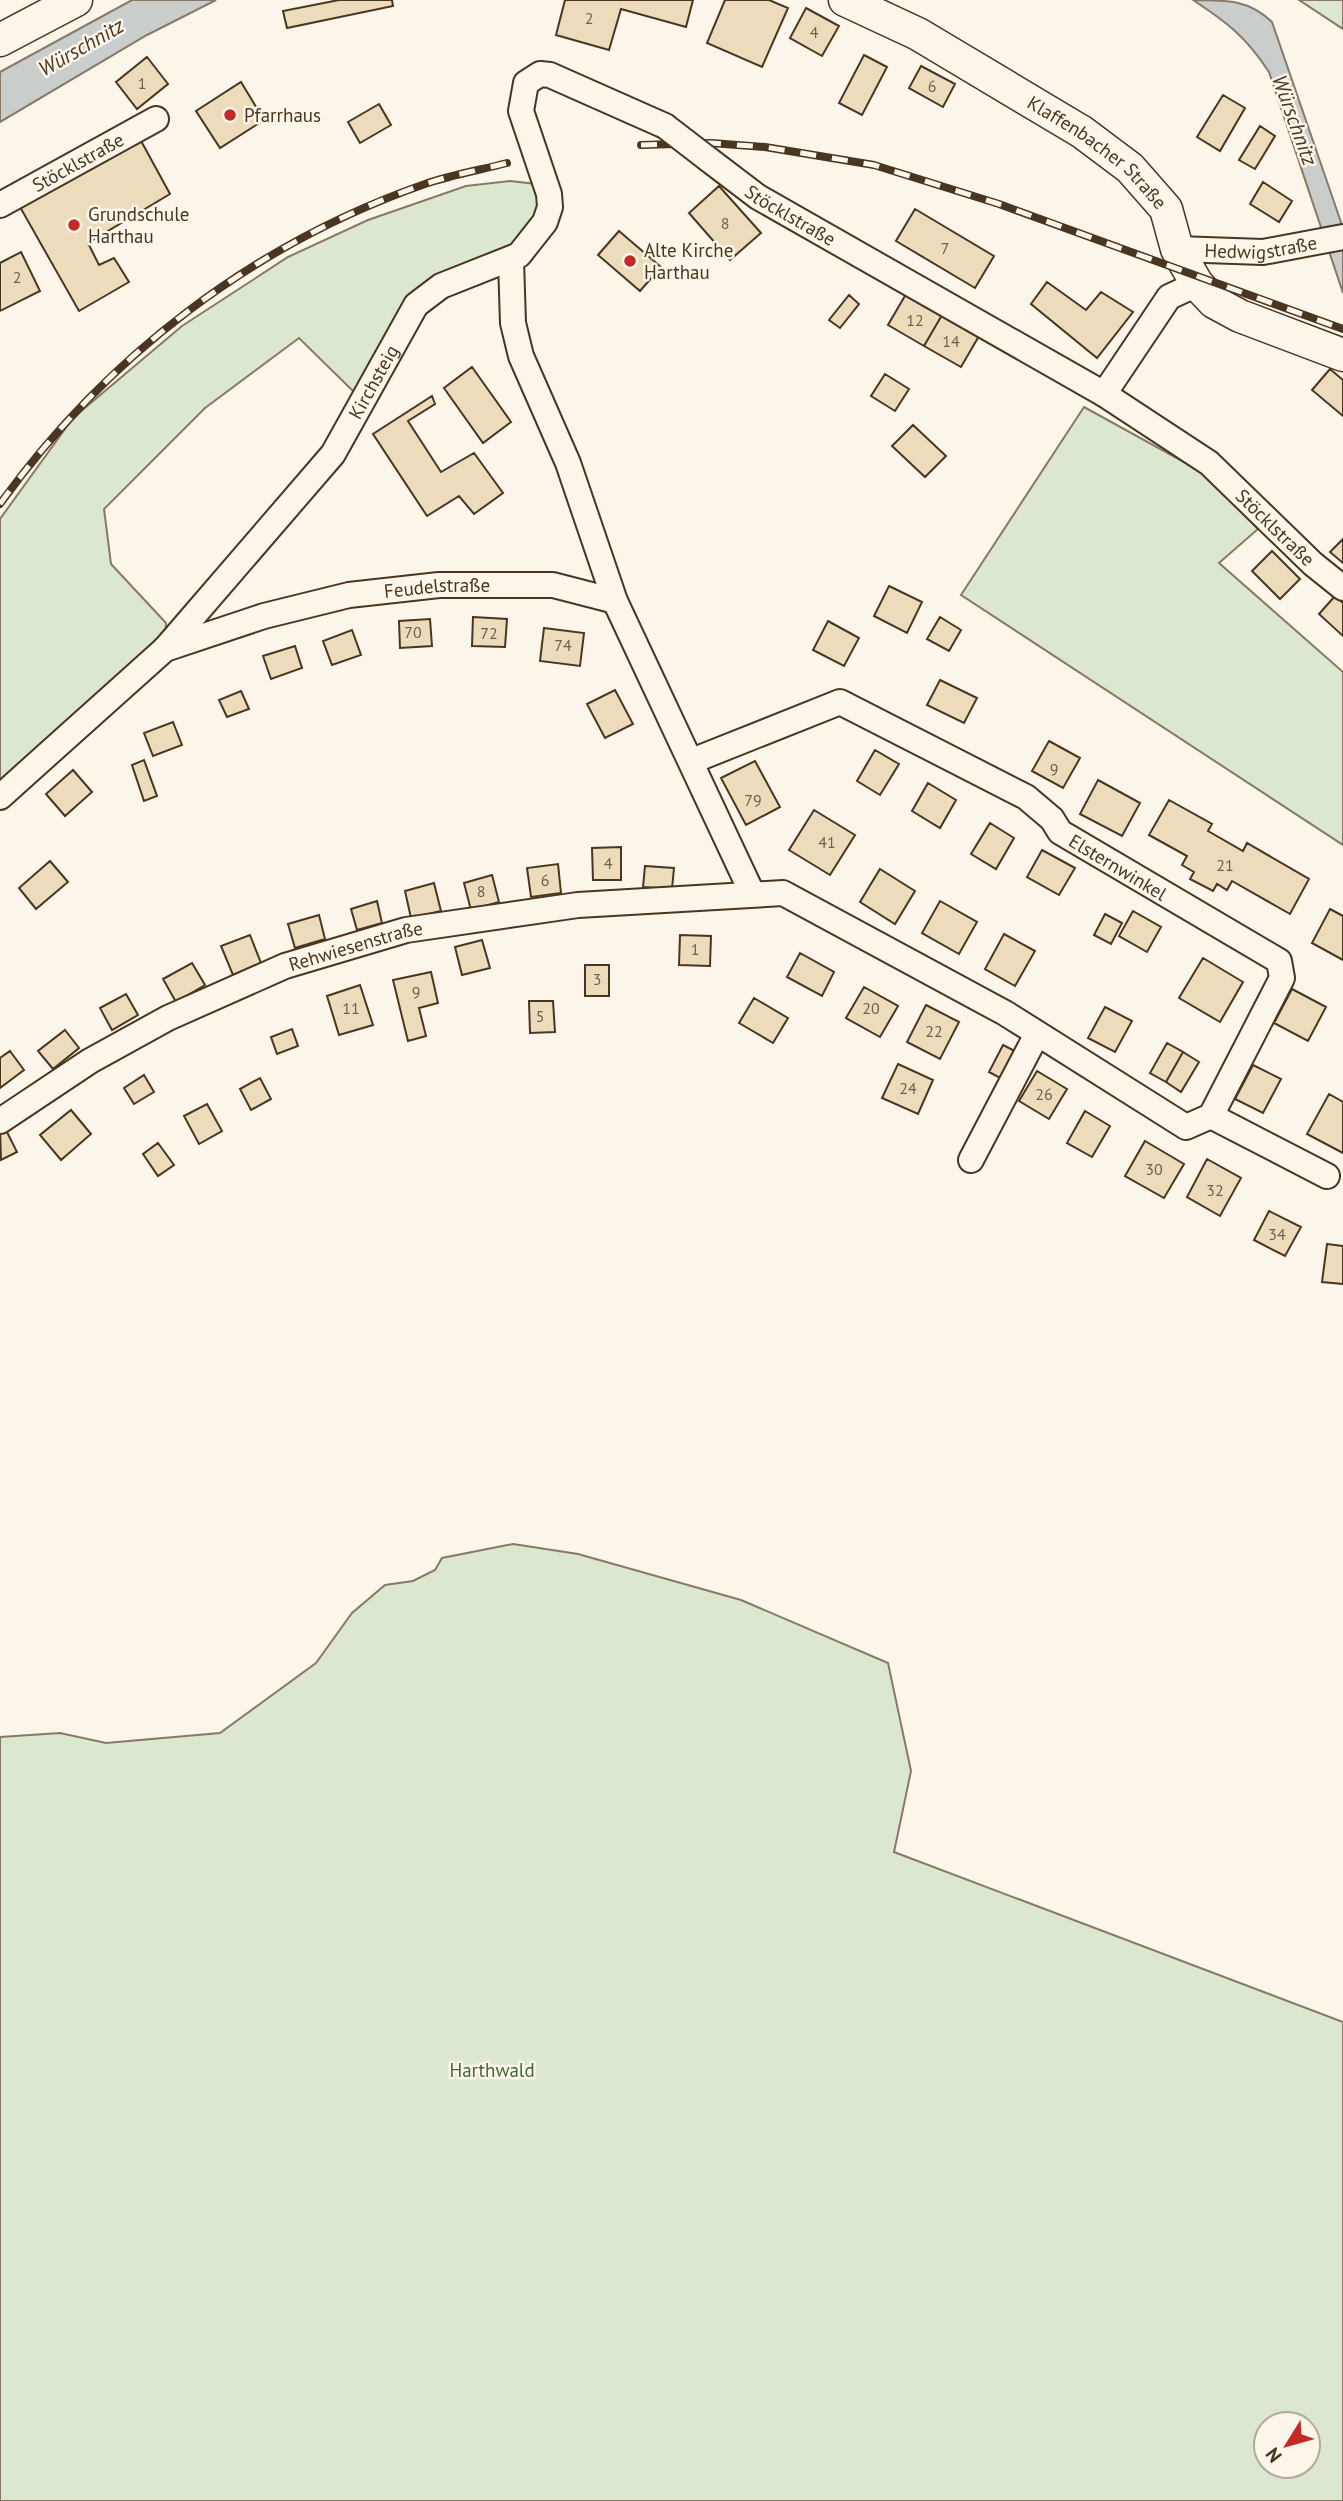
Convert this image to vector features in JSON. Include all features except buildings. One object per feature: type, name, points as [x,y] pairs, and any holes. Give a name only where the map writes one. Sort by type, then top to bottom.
[{"type":"main road","points":[[0,40],[76,0]]},
{"type":"main road","name":"Klaffenbacher Straße","points":[[845,0],[918,34],[1082,132],[1130,167],[1166,209],[1177,249],[1198,284],[1214,302],[1240,316],[1343,355]]},
{"type":"street","name":"Stöcklstraße","points":[[527,135],[521,111],[523,89],[526,83],[540,74],[550,75],[665,126],[758,197],[1104,394],[1209,463],[1312,564],[1343,588]]},
{"type":"street","name":"Stöcklstraße","points":[[0,205],[156,119]]},
{"type":"street","name":"Kirchsteig","points":[[165,649],[332,454],[416,305],[441,286],[511,261],[538,235],[550,208],[546,181],[527,135]]},
{"type":"street","name":"Hedwigstraße","points":[[1177,249],[1263,252],[1310,246],[1343,237]]},
{"type":"street","points":[[511,261],[513,323],[521,356],[568,463],[615,601],[752,893],[783,893],[1005,1013],[1186,1127],[1211,1116],[1327,1176]]},
{"type":"street","points":[[1104,394],[1169,297],[1198,284]]},
{"type":"street","name":"Feudelstraße","points":[[0,797],[165,649],[264,616],[362,593],[439,585],[553,585],[615,601]]},
{"type":"street","name":"Elsternwinkel","points":[[692,761],[840,702],[1026,797],[1052,819],[1060,832],[1279,961],[1282,978],[1211,1116]]},
{"type":"street","name":"Rehwiesenstraße","points":[[0,1121],[90,1061],[168,1018],[285,966],[406,930],[578,905],[752,893]]},
{"type":"street","points":[[971,1160],[1037,1034]]},
{"type":"green space","points":[[1299,0],[1343,0],[1343,29]]},
{"type":"green space","points":[[510,181],[536,184],[540,203],[537,221],[505,251],[472,260],[444,273],[356,394],[299,338],[205,408],[104,509],[111,564],[166,623],[165,649],[0,797],[0,519],[73,418],[182,326],[288,257],[368,220],[466,186]]},
{"type":"green space","points":[[1084,407],[1204,473],[1258,529],[1219,563],[1343,672],[1343,845],[961,595]]},
{"type":"green space","name":"Harthwald","points":[[513,1544],[578,1554],[741,1600],[888,1663],[911,1771],[894,1852],[1343,2022],[1343,2501],[0,2501],[0,1737],[60,1733],[106,1743],[220,1733],[316,1663],[352,1613],[385,1585],[413,1581],[435,1570],[442,1558]]},
{"type":"water","name":"Würschnitz","points":[[132,0],[216,0],[147,35],[0,122],[0,72]]},
{"type":"water","name":"Würschnitz","points":[[1193,0],[1217,0],[1246,5],[1272,22],[1343,228],[1343,293],[1269,72],[1235,32]]},
{"type":"railway","points":[[641,145],[711,143],[765,147],[874,165],[999,204],[1343,329]]},
{"type":"railway","points":[[0,504],[87,400],[136,354],[188,311],[243,273],[301,239],[362,209],[425,184],[507,163]]},
{"type":"place","name":"Pfarrhaus","points":[[230,115]]},
{"type":"place","name":"Grundschule Harthau","points":[[74,225]]},
{"type":"place","name":"Alte Kirche Harthau","points":[[630,261]]}]
